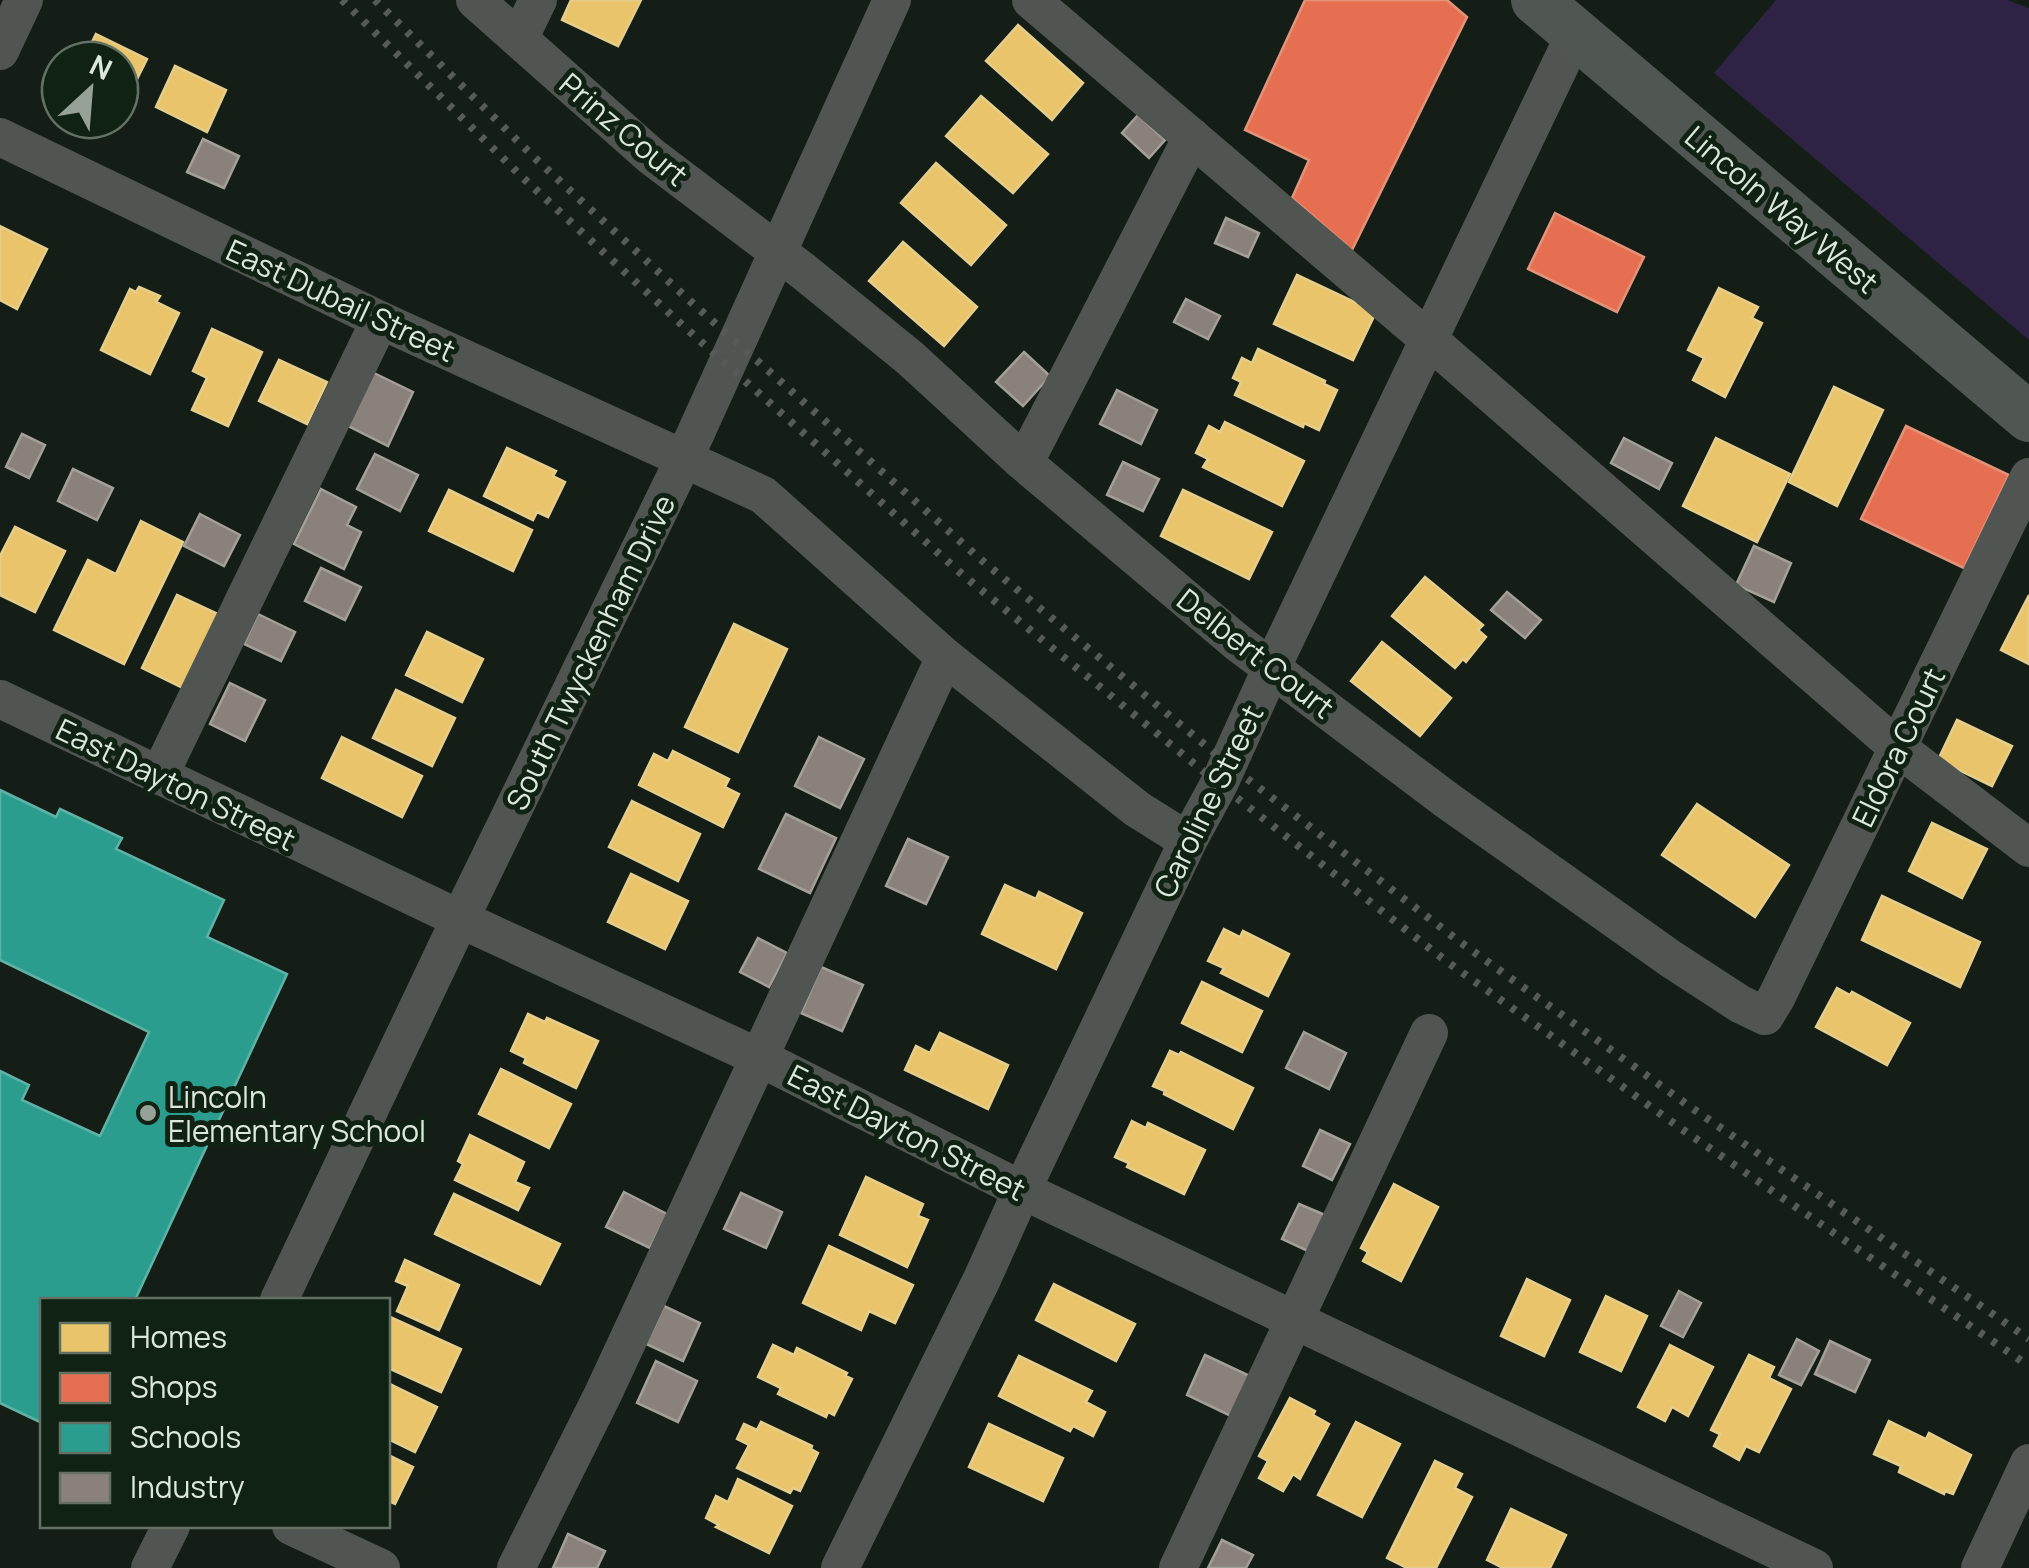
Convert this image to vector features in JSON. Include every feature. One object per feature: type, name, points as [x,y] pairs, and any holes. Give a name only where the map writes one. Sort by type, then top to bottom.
[{"type":"main road","name":"Lincoln Way West","points":[[1536,0],[2029,417]]},
{"type":"street","points":[[0,51],[24,0]]},
{"type":"street","name":"Prinz Court","points":[[474,0],[651,156],[778,252]]},
{"type":"street","points":[[518,39],[538,0]]},
{"type":"street","name":"South Twyckenham Drive","points":[[280,1298],[684,459],[892,0]]},
{"type":"street","points":[[1031,0],[1428,338],[1898,748],[2029,848]]},
{"type":"street","name":"Caroline Street","points":[[840,1568],[982,1279],[1575,34]]},
{"type":"street","points":[[1021,460],[1033,446],[1192,136]]},
{"type":"street","name":"East Dubail Street","points":[[0,137],[380,320],[763,495],[945,657],[1137,808],[1188,841]]},
{"type":"street","name":"Delbert Court","points":[[778,252],[910,358],[1021,460],[1238,644],[1448,802],[1671,958],[1764,1016]]},
{"type":"street","points":[[159,776],[380,320]]},
{"type":"street","name":"Eldora Court","points":[[1764,1016],[2029,477]]},
{"type":"street","points":[[516,1568],[602,1394],[945,657]]},
{"type":"street","name":"East Dayton Street","points":[[0,699],[758,1058],[1022,1190],[1814,1568]]},
{"type":"street","points":[[1178,1568],[1428,1033]]},
{"type":"street","points":[[1980,1568],[2029,1463]]},
{"type":"street","points":[[150,1568],[170,1528]]},
{"type":"street","points":[[294,1528],[381,1568]]},
{"type":"shaded area","points":[[1776,0],[2007,0],[2029,8],[2029,340],[1714,73]]},
{"type":"building: Homes","points":[[571,0],[641,0],[618,46],[562,20]]},
{"type":"building: Homes","points":[[1018,25],[1083,83],[1052,120],[986,61]]},
{"type":"building: Homes","points":[[175,66],[226,90],[207,132],[156,107]]},
{"type":"building: Homes","points":[[981,96],[1048,154],[1013,193],[946,136]]},
{"type":"building: Homes","points":[[936,163],[1006,225],[971,265],[901,203]]},
{"type":"building: Homes","points":[[0,226],[47,249],[17,309],[0,300]]},
{"type":"building: Homes","points":[[903,242],[977,307],[944,346],[869,281]]},
{"type":"building: Homes","points":[[1297,275],[1376,312],[1353,360],[1274,324]]},
{"type":"building: Homes","points":[[139,287],[160,296],[156,302],[179,313],[150,374],[101,350],[130,289],[136,292]]},
{"type":"building: Homes","points":[[1719,288],[1758,307],[1752,318],[1762,323],[1725,397],[1693,380],[1704,358],[1688,350]]},
{"type":"building: Homes","points":[[212,329],[262,352],[228,426],[192,410],[207,378],[193,371]]},
{"type":"building: Homes","points":[[1258,349],[1337,390],[1319,430],[1304,423],[1303,427],[1235,395],[1241,382],[1233,378],[1242,358],[1252,363]]},
{"type":"building: Homes","points":[[279,360],[327,382],[307,424],[259,401]]},
{"type":"building: Homes","points":[[1834,387],[1883,410],[1837,506],[1789,482]]},
{"type":"building: Homes","points":[[1225,422],[1304,461],[1282,506],[1203,467],[1208,459],[1196,453],[1209,426],[1220,432]]},
{"type":"building: Homes","points":[[1716,438],[1790,474],[1757,542],[1683,506]]},
{"type":"building: Homes","points":[[507,448],[556,471],[553,476],[565,482],[548,517],[537,512],[533,520],[484,496]]},
{"type":"building: Homes","points":[[449,490],[532,530],[513,571],[429,531]]},
{"type":"building: Homes","points":[[1183,490],[1272,532],[1249,579],[1161,536]]},
{"type":"building: Homes","points":[[141,521],[183,542],[124,664],[54,630],[88,560],[116,574]]},
{"type":"building: Homes","points":[[15,527],[65,551],[35,612],[0,595],[0,556]]},
{"type":"building: Homes","points":[[1425,577],[1483,625],[1478,630],[1486,637],[1466,662],[1463,659],[1455,668],[1392,616]]},
{"type":"building: Homes","points":[[177,595],[218,614],[183,688],[142,668]]},
{"type":"building: Homes","points":[[2029,595],[2029,664],[2001,650]]},
{"type":"building: Homes","points":[[734,624],[787,649],[738,752],[685,727]]},
{"type":"building: Homes","points":[[427,632],[483,659],[462,702],[406,675]]},
{"type":"building: Homes","points":[[1382,642],[1451,698],[1420,736],[1351,681]]},
{"type":"building: Homes","points":[[396,690],[455,718],[432,766],[373,738]]},
{"type":"building: Homes","points":[[1957,720],[2012,746],[1992,786],[1938,760]]},
{"type":"building: Homes","points":[[342,737],[422,776],[402,817],[322,778]]},
{"type":"building: Homes","points":[[673,751],[729,779],[725,787],[739,794],[723,827],[639,785],[654,754],[668,761]]},
{"type":"building: Homes","points":[[632,801],[700,834],[678,881],[609,847]]},
{"type":"building: Homes","points":[[1697,804],[1789,865],[1755,917],[1662,855]]},
{"type":"building: Homes","points":[[1932,823],[1987,849],[1962,898],[1909,871]]},
{"type":"building: Homes","points":[[631,874],[688,901],[665,949],[608,922]]},
{"type":"building: Homes","points":[[1005,885],[1036,899],[1039,892],[1082,913],[1056,969],[982,934]]},
{"type":"building: Homes","points":[[1882,896],[1980,942],[1960,987],[1862,940]]},
{"type":"building: Homes","points":[[1224,929],[1240,937],[1243,931],[1289,954],[1268,996],[1221,973],[1224,968],[1208,961]]},
{"type":"building: Homes","points":[[1202,982],[1262,1011],[1242,1052],[1182,1023]]},
{"type":"building: Homes","points":[[1837,988],[1910,1023],[1887,1065],[1816,1027]]},
{"type":"building: Homes","points":[[528,1014],[545,1022],[547,1018],[598,1041],[576,1088],[524,1063],[526,1058],[511,1051]]},
{"type":"building: Homes","points":[[940,1033],[1008,1065],[988,1109],[905,1070],[916,1046],[930,1053]]},
{"type":"building: Homes","points":[[1170,1051],[1179,1055],[1181,1052],[1253,1088],[1233,1129],[1153,1086]]},
{"type":"building: Homes","points":[[501,1069],[571,1104],[549,1148],[479,1114]]},
{"type":"building: Homes","points":[[1132,1121],[1146,1128],[1148,1123],[1205,1150],[1184,1194],[1127,1167],[1129,1163],[1115,1157]]},
{"type":"building: Homes","points":[[470,1135],[524,1162],[515,1182],[529,1188],[518,1210],[455,1180],[463,1164],[458,1161]]},
{"type":"building: Homes","points":[[866,1177],[923,1204],[918,1216],[928,1220],[907,1267],[840,1235]]},
{"type":"building: Homes","points":[[1394,1184],[1438,1207],[1401,1281],[1363,1261],[1368,1252],[1361,1248]]},
{"type":"building: Homes","points":[[454,1194],[560,1244],[540,1284],[435,1234]]},
{"type":"building: Homes","points":[[829,1246],[913,1285],[895,1323],[869,1311],[861,1330],[803,1303]]},
{"type":"building: Homes","points":[[405,1260],[459,1285],[439,1330],[397,1311],[408,1286],[396,1281]]},
{"type":"building: Homes","points":[[1527,1279],[1570,1300],[1544,1356],[1501,1336]]},
{"type":"building: Homes","points":[[1054,1284],[1135,1324],[1116,1361],[1036,1320]]},
{"type":"building: Homes","points":[[1606,1296],[1647,1316],[1621,1371],[1580,1352]]},
{"type":"building: Homes","points":[[390,1317],[461,1349],[441,1392],[390,1369]]},
{"type":"building: Homes","points":[[773,1345],[794,1355],[797,1348],[847,1373],[845,1376],[852,1379],[834,1415],[828,1412],[826,1417],[778,1394],[781,1388],[758,1377]]},
{"type":"building: Homes","points":[[1670,1345],[1713,1367],[1688,1416],[1672,1407],[1665,1421],[1638,1407]]},
{"type":"building: Homes","points":[[1749,1355],[1774,1367],[1769,1378],[1791,1389],[1759,1452],[1746,1446],[1739,1460],[1714,1446],[1720,1434],[1711,1430]]},
{"type":"building: Homes","points":[[1019,1356],[1092,1391],[1086,1402],[1105,1412],[1093,1436],[1073,1426],[1070,1431],[999,1396]]},
{"type":"building: Homes","points":[[390,1384],[437,1407],[415,1452],[390,1440]]},
{"type":"building: Homes","points":[[1290,1398],[1315,1411],[1313,1415],[1329,1424],[1300,1479],[1293,1474],[1283,1491],[1259,1478],[1268,1461],[1259,1456]]},
{"type":"building: Homes","points":[[1889,1421],[1926,1439],[1929,1433],[1971,1455],[1953,1494],[1944,1494],[1899,1472],[1901,1466],[1874,1454]]},
{"type":"building: Homes","points":[[761,1422],[812,1446],[818,1453],[800,1491],[793,1488],[790,1493],[737,1468],[749,1445],[737,1439],[744,1424],[757,1430]]},
{"type":"building: Homes","points":[[1356,1422],[1400,1444],[1362,1517],[1318,1495]]},
{"type":"building: Homes","points":[[989,1424],[1063,1458],[1043,1501],[969,1467]]},
{"type":"building: Homes","points":[[390,1456],[413,1467],[395,1504],[390,1502]]},
{"type":"building: Homes","points":[[1435,1461],[1462,1474],[1455,1488],[1472,1497],[1436,1568],[1407,1568],[1387,1558]]},
{"type":"building: Homes","points":[[738,1479],[792,1506],[769,1553],[716,1527],[719,1525],[706,1518],[716,1496],[728,1502]]},
{"type":"building: Homes","points":[[1511,1509],[1566,1535],[1550,1568],[1503,1568],[1487,1560]]},
{"type":"building: Shops","points":[[1305,0],[1447,0],[1467,17],[1352,250],[1292,198],[1309,160],[1245,130]]},
{"type":"building: Shops","points":[[1555,213],[1644,257],[1617,312],[1528,269]]},
{"type":"building: Shops","points":[[1906,426],[2009,475],[1964,568],[1861,519]]},
{"type":"building: Schools","points":[[0,790],[56,817],[60,809],[122,838],[116,849],[224,900],[207,937],[287,974],[136,1298],[40,1298],[40,1422],[0,1403],[0,1071],[29,1085],[22,1100],[100,1136],[149,1032],[0,960]]},
{"type":"building: Industry","points":[[1138,115],[1165,140],[1149,158],[1122,133]]},
{"type":"building: Industry","points":[[203,139],[239,156],[224,188],[187,172]]},
{"type":"building: Industry","points":[[1226,218],[1259,233],[1248,257],[1215,243]]},
{"type":"building: Industry","points":[[1186,299],[1220,316],[1208,339],[1174,322]]},
{"type":"building: Industry","points":[[1024,352],[1050,376],[1023,406],[996,382]]},
{"type":"building: Industry","points":[[374,373],[413,392],[388,446],[348,426]]},
{"type":"building: Industry","points":[[1117,390],[1157,410],[1141,444],[1100,424]]},
{"type":"building: Industry","points":[[22,434],[45,445],[29,478],[6,467]]},
{"type":"building: Industry","points":[[1624,438],[1672,463],[1659,489],[1611,463]]},
{"type":"building: Industry","points":[[375,454],[418,475],[400,511],[357,489]]},
{"type":"building: Industry","points":[[1123,462],[1159,479],[1143,511],[1107,495]]},
{"type":"building: Industry","points":[[73,469],[113,488],[97,520],[58,501]]},
{"type":"building: Industry","points":[[321,489],[356,507],[347,525],[361,532],[344,569],[294,544]]},
{"type":"building: Industry","points":[[200,514],[240,535],[224,566],[184,546]]},
{"type":"building: Industry","points":[[1754,546],[1791,563],[1774,602],[1736,585]]},
{"type":"building: Industry","points":[[321,568],[361,587],[345,620],[305,601]]},
{"type":"building: Industry","points":[[1507,592],[1541,620],[1525,638],[1491,610]]},
{"type":"building: Industry","points":[[258,614],[295,632],[281,661],[244,644]]},
{"type":"building: Industry","points":[[230,683],[265,700],[245,741],[210,724]]},
{"type":"building: Industry","points":[[819,737],[864,759],[840,808],[795,786]]},
{"type":"building: Industry","points":[[786,814],[836,838],[810,893],[759,869]]},
{"type":"building: Industry","points":[[908,839],[948,857],[926,904],[886,886]]},
{"type":"building: Industry","points":[[758,938],[787,953],[769,987],[740,972]]},
{"type":"building: Industry","points":[[821,967],[863,985],[842,1031],[801,1013]]},
{"type":"building: Industry","points":[[1304,1032],[1346,1053],[1329,1089],[1286,1068]]},
{"type":"building: Industry","points":[[1320,1130],[1350,1144],[1332,1180],[1303,1166]]},
{"type":"building: Industry","points":[[624,1192],[667,1214],[650,1248],[606,1227]]},
{"type":"building: Industry","points":[[741,1193],[782,1212],[766,1248],[724,1229]]},
{"type":"building: Industry","points":[[1299,1204],[1325,1215],[1308,1251],[1282,1239]]},
{"type":"building: Industry","points":[[1679,1291],[1701,1303],[1683,1337],[1661,1326]]},
{"type":"building: Industry","points":[[664,1306],[700,1323],[683,1361],[646,1344]]},
{"type":"building: Industry","points":[[1797,1339],[1819,1351],[1801,1385],[1779,1375]]},
{"type":"building: Industry","points":[[1830,1341],[1870,1360],[1855,1392],[1815,1374]]},
{"type":"building: Industry","points":[[1205,1355],[1250,1376],[1231,1416],[1187,1395]]},
{"type":"building: Industry","points":[[656,1361],[697,1381],[678,1422],[637,1403]]},
{"type":"building: Industry","points":[[568,1534],[605,1551],[597,1568],[553,1568]]},
{"type":"building: Industry","points":[[1222,1540],[1253,1555],[1246,1568],[1208,1568]]},
{"type":"railway","points":[[342,0],[521,176],[680,323],[964,576],[1219,784],[1446,961],[1686,1132],[2029,1366]]},
{"type":"railway","points":[[375,0],[537,160],[690,301],[979,558],[1228,764],[1460,942],[1699,1113],[2029,1339]]},
{"type":"place","name":"Lincoln Elementary School","points":[[148,1113]]}]
